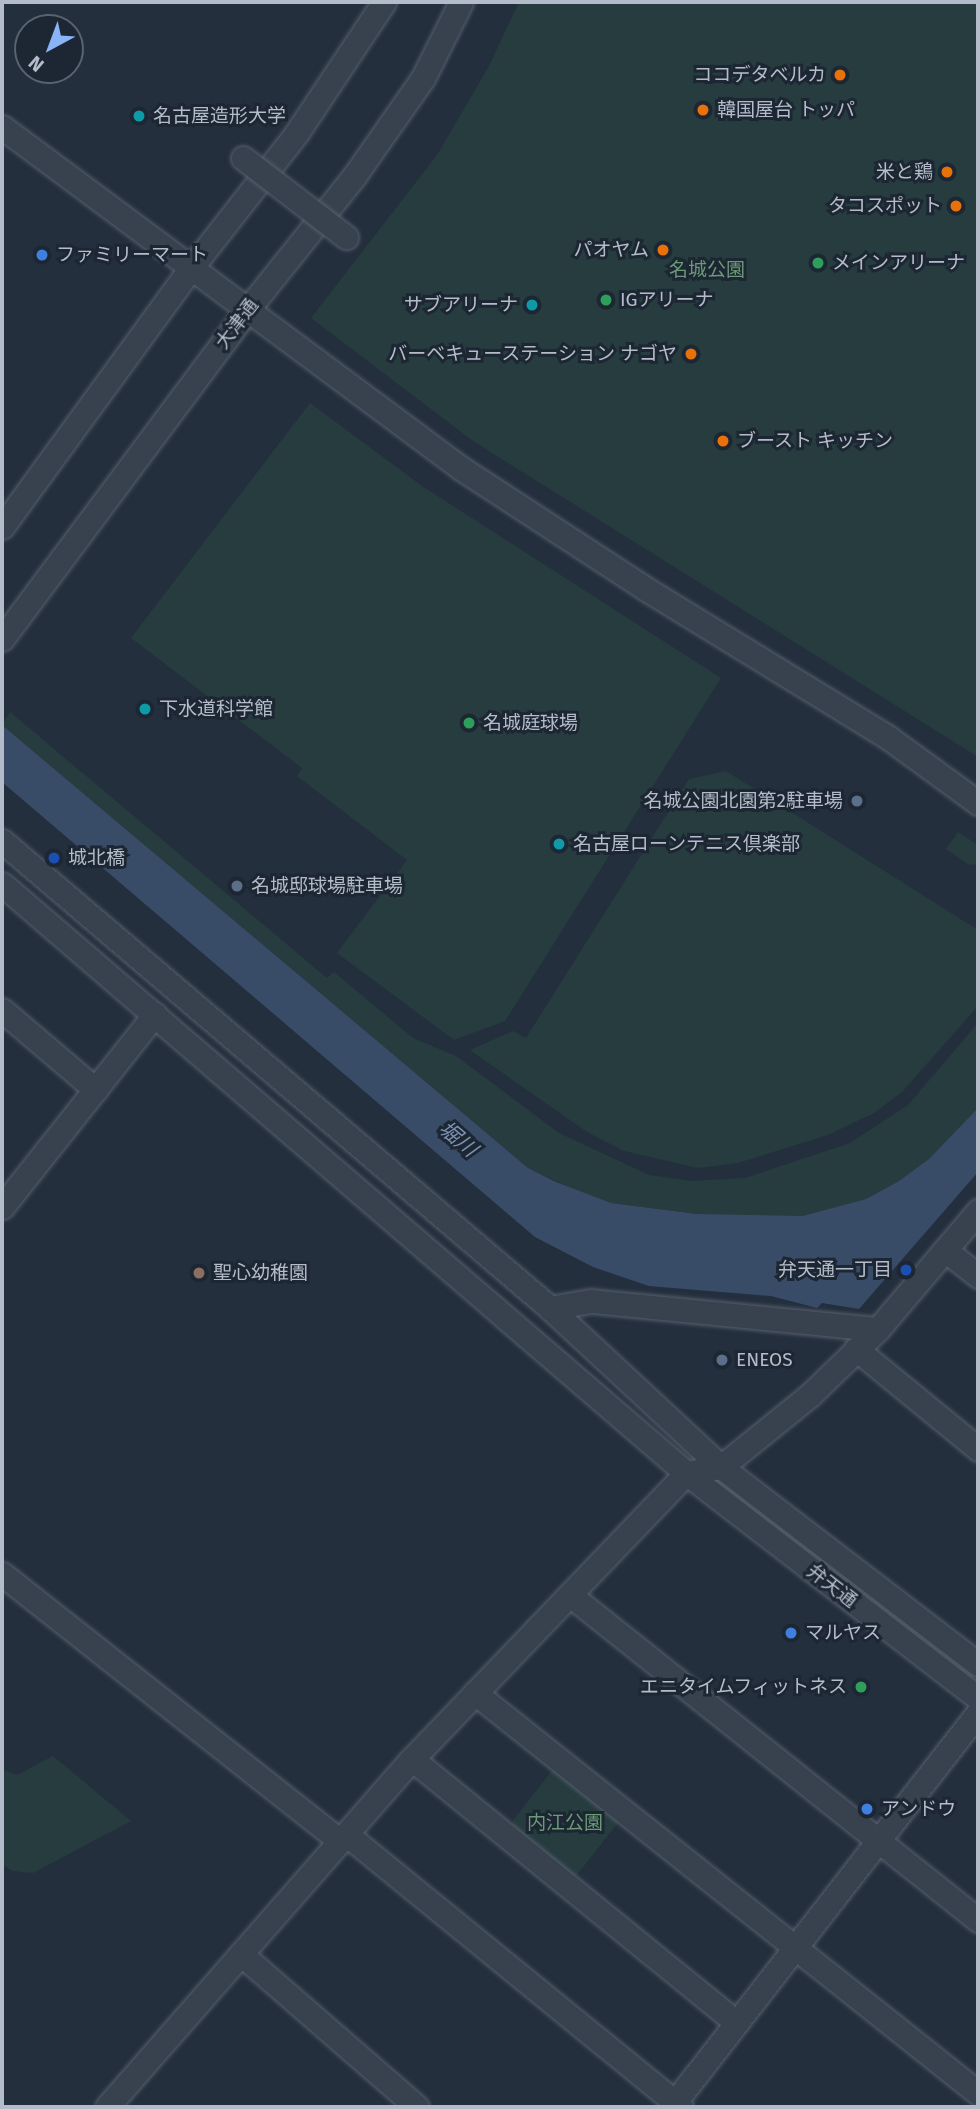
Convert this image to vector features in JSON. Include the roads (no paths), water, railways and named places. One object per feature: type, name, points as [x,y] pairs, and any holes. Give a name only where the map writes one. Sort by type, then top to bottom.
[{"type":"street","points":[[2,527],[191,268],[296,134],[384,2]]},
{"type":"street","name":"大津通","points":[[2,639],[247,310],[355,175],[415,89],[461,2]]},
{"type":"street","points":[[2,127],[247,310],[548,527],[889,738],[978,803]]},
{"type":"street","points":[[243,158],[346,237]]},
{"type":"street","name":"弁天通","points":[[2,841],[550,1308],[721,1467],[978,1664]]},
{"type":"street","name":"弁天通","points":[[2,884],[687,1473],[978,1699]]},
{"type":"street","points":[[2,1010],[96,1090]]},
{"type":"street","points":[[4,1201],[155,1014]]},
{"type":"street","points":[[107,2107],[412,1759],[687,1473],[721,1467],[811,1394],[878,1329],[978,1211]]},
{"type":"street","points":[[945,1250],[978,1276]]},
{"type":"street","points":[[550,1308],[591,1301],[878,1329]]},
{"type":"street","points":[[856,1349],[978,1449]]},
{"type":"street","points":[[2,1574],[343,1837],[675,2105],[734,2021],[978,1713]]},
{"type":"street","points":[[570,1595],[978,1920]]},
{"type":"street","points":[[475,1693],[978,2093]]},
{"type":"street","points":[[412,1759],[734,2021]]},
{"type":"street","points":[[241,1954],[417,2107]]},
{"type":"water","name":"堀川","points":[[2,725],[528,1168],[556,1182],[611,1203],[697,1214],[803,1216],[866,1199],[899,1181],[929,1159],[978,1108],[978,1172],[859,1309],[822,1303],[817,1308],[771,1296],[649,1286],[593,1267],[535,1237],[2,782]]},
{"type":"place","name":"ココデタベルカ","points":[[840,75]]},
{"type":"place","name":"韓国屋台 トッパ","points":[[703,110]]},
{"type":"place","name":"名古屋造形大学","points":[[139,116]]},
{"type":"place","name":"米と鶏","points":[[947,172]]},
{"type":"place","name":"タコスポット","points":[[956,206]]},
{"type":"place","name":"パオヤム","points":[[663,250]]},
{"type":"place","name":"ファミリーマート","points":[[42,255]]},
{"type":"place","name":"メインアリーナ","points":[[818,263]]},
{"type":"place","name":"IGアリーナ","points":[[606,300]]},
{"type":"place","name":"サブアリーナ","points":[[532,305]]},
{"type":"place","name":"バーベキューステーション ナゴヤ","points":[[691,354]]},
{"type":"place","name":"ブースト キッチン","points":[[723,441]]},
{"type":"place","name":"下水道科学館","points":[[145,709]]},
{"type":"place","name":"名城庭球場","points":[[469,723]]},
{"type":"place","name":"名城公園北園第2駐車場","points":[[857,801]]},
{"type":"place","name":"名古屋ローンテニス倶楽部","points":[[559,844]]},
{"type":"place","name":"城北橋","points":[[54,858]]},
{"type":"place","name":"名城邸球場駐車場","points":[[237,886]]},
{"type":"place","name":"弁天通一丁目","points":[[906,1270]]},
{"type":"place","name":"聖心幼稚園","points":[[199,1273]]},
{"type":"place","name":"ENEOS","points":[[722,1360]]},
{"type":"place","name":"マルヤス","points":[[791,1633]]},
{"type":"place","name":"エニタイムフィットネス","points":[[861,1687]]},
{"type":"place","name":"アンドウ","points":[[867,1809]]},
{"type":"park label","name":"名城公園","points":[[707,270]]},
{"type":"park label","name":"内江公園","points":[[565,1823]]}]
